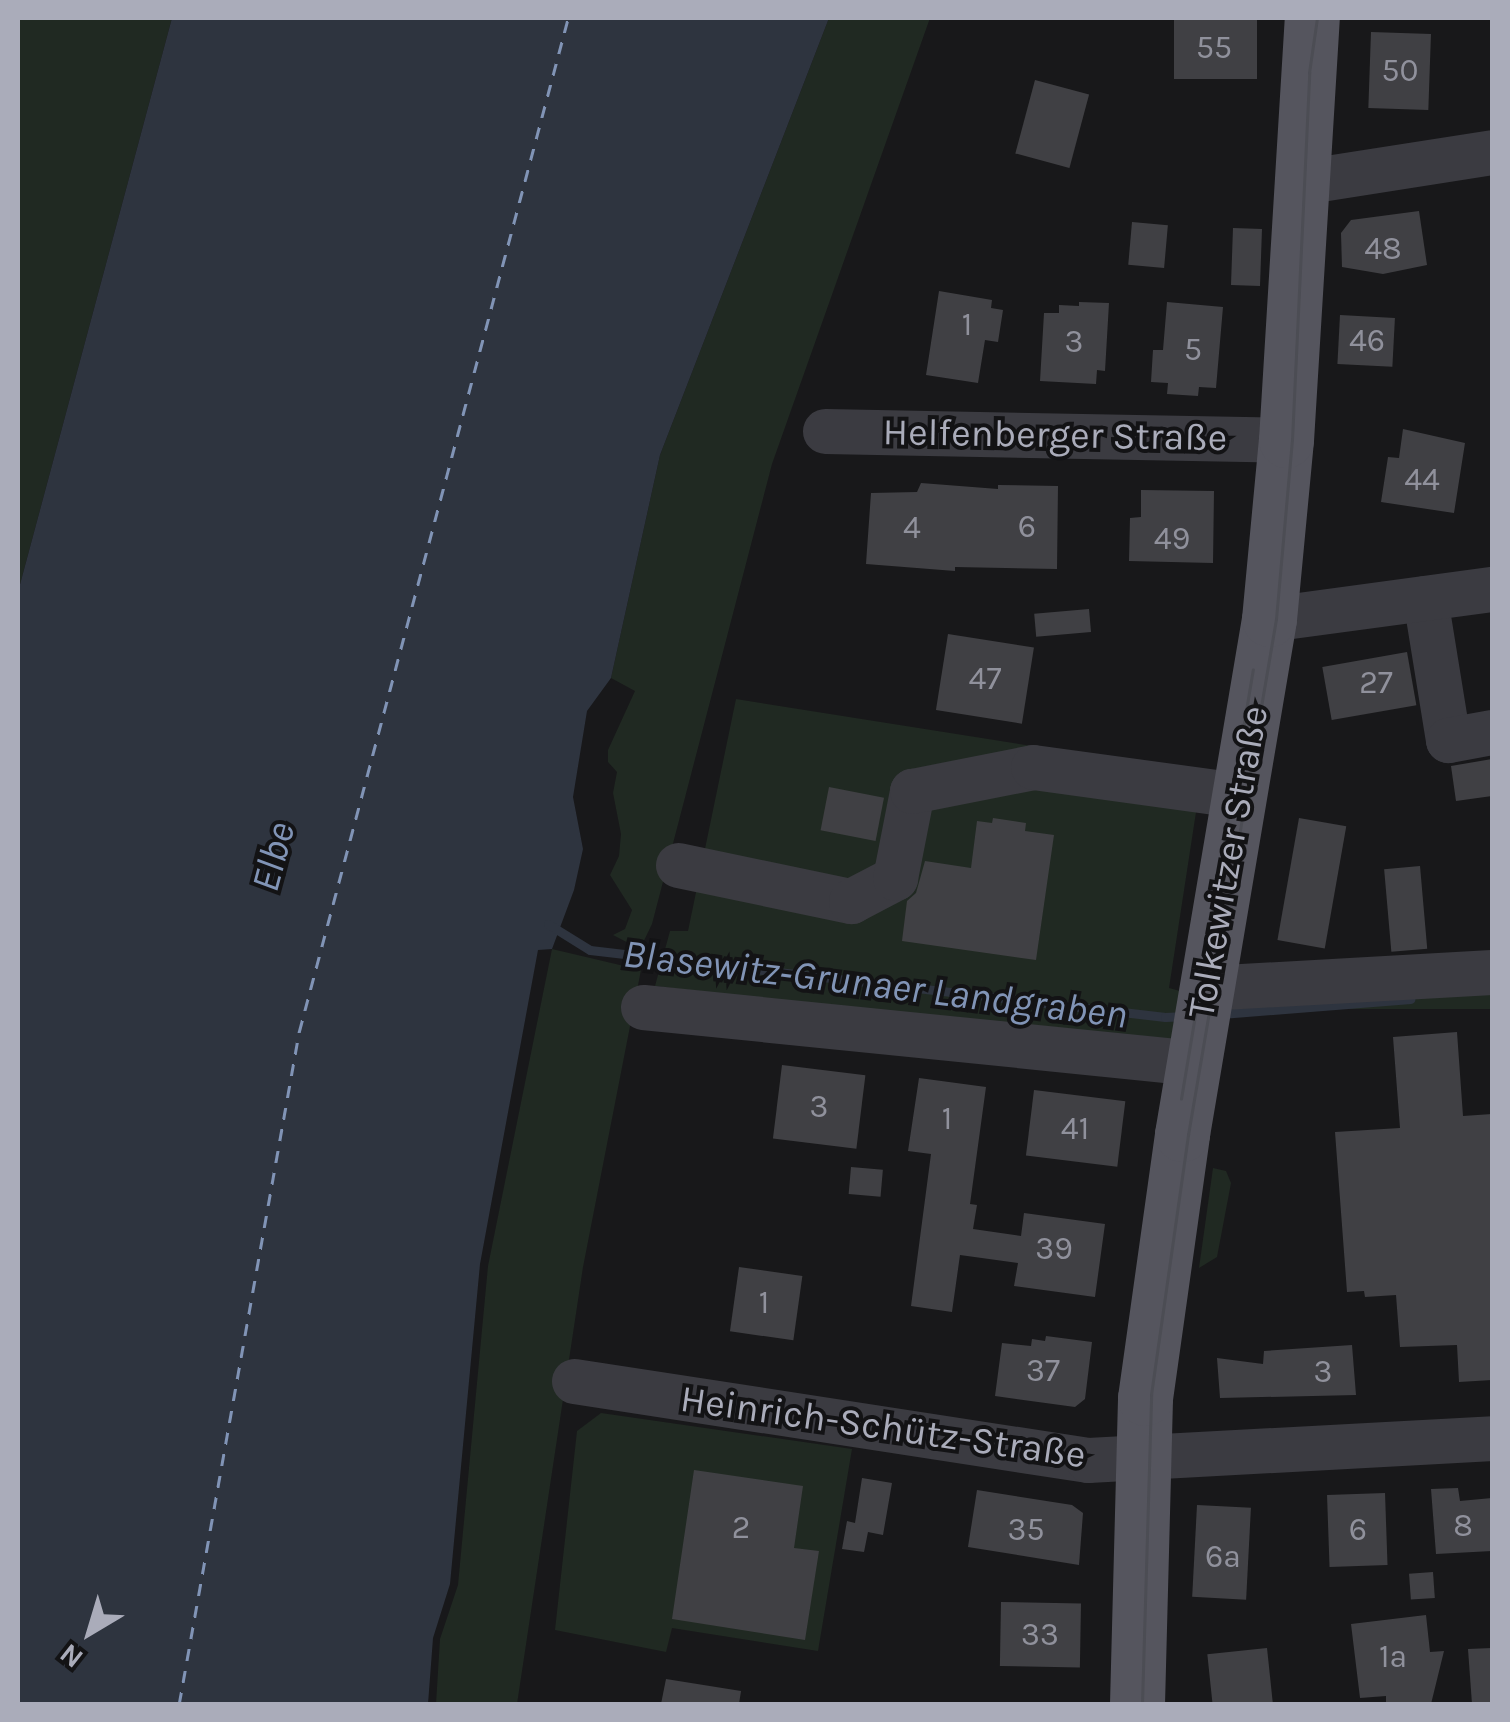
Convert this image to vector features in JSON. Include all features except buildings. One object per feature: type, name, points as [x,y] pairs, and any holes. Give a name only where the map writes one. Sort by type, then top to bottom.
[{"type":"main road","name":"Tolkewitzer Straße","points":[[1137,1704],[1140,1458],[1153,1331],[1269,619],[1286,440],[1312,18]]},
{"type":"street","points":[[1300,182],[1492,152]]},
{"type":"street","name":"Helfenberger Straße","points":[[825,431],[1286,440]]},
{"type":"street","points":[[1269,619],[1492,589]]},
{"type":"street","points":[[1425,598],[1448,740],[1492,732]]},
{"type":"street","points":[[678,866],[851,901],[895,878],[912,792],[1033,767],[1238,795]]},
{"type":"street","points":[[1206,990],[1492,972]]},
{"type":"street","points":[[643,1006],[1195,1057]]},
{"type":"street","name":"Heinrich-Schütz-Straße","points":[[574,1381],[1088,1460],[1492,1438]]},
{"type":"shaded area","points":[[18,18],[172,18],[18,592]]},
{"type":"shaded area","points":[[829,18],[930,18],[772,464],[652,924],[640,949],[613,935],[625,929],[632,910],[610,875],[619,856],[621,834],[613,793],[617,772],[608,762],[608,750],[635,691],[611,678],[660,455]]},
{"type":"shaded area","points":[[736,699],[1202,773],[1169,988],[1180,991],[1170,1046],[655,986],[670,931],[688,931]]},
{"type":"shaded area","points":[[552,949],[641,970],[583,1267],[517,1704],[436,1704],[440,1639],[458,1585],[488,1266]]},
{"type":"shaded area","points":[[1239,977],[1492,977],[1492,1009],[1239,1009]]},
{"type":"shaded area","points":[[1213,1168],[1226,1171],[1231,1183],[1217,1257],[1199,1268]]},
{"type":"shaded area","points":[[601,1413],[852,1449],[818,1651],[672,1628],[666,1652],[555,1630],[577,1431]]},
{"type":"water","name":"Elbe","points":[[172,18],[829,18],[660,455],[611,678],[587,711],[573,797],[583,849],[574,890],[552,949],[538,950],[480,1264],[450,1584],[433,1638],[428,1704],[18,1704],[18,592]]},
{"type":"waterway","name":"Blasewitz‐Grunaer Landgraben","points":[[548,924],[590,950],[1165,1017],[1186,1016]]},
{"type":"waterway","name":"Blasewitz‐Grunaer Landgraben","points":[[1221,1014],[1410,999]]},
{"type":"ferry route","points":[[179,1704],[299,1032],[568,18]]},
{"type":"tram line","points":[[1142,1704],[1151,1395],[1188,1135],[1276,619],[1292,440],[1309,73],[1317,18]]},
{"type":"tram line","points":[[1181,1099],[1253,670]]}]
